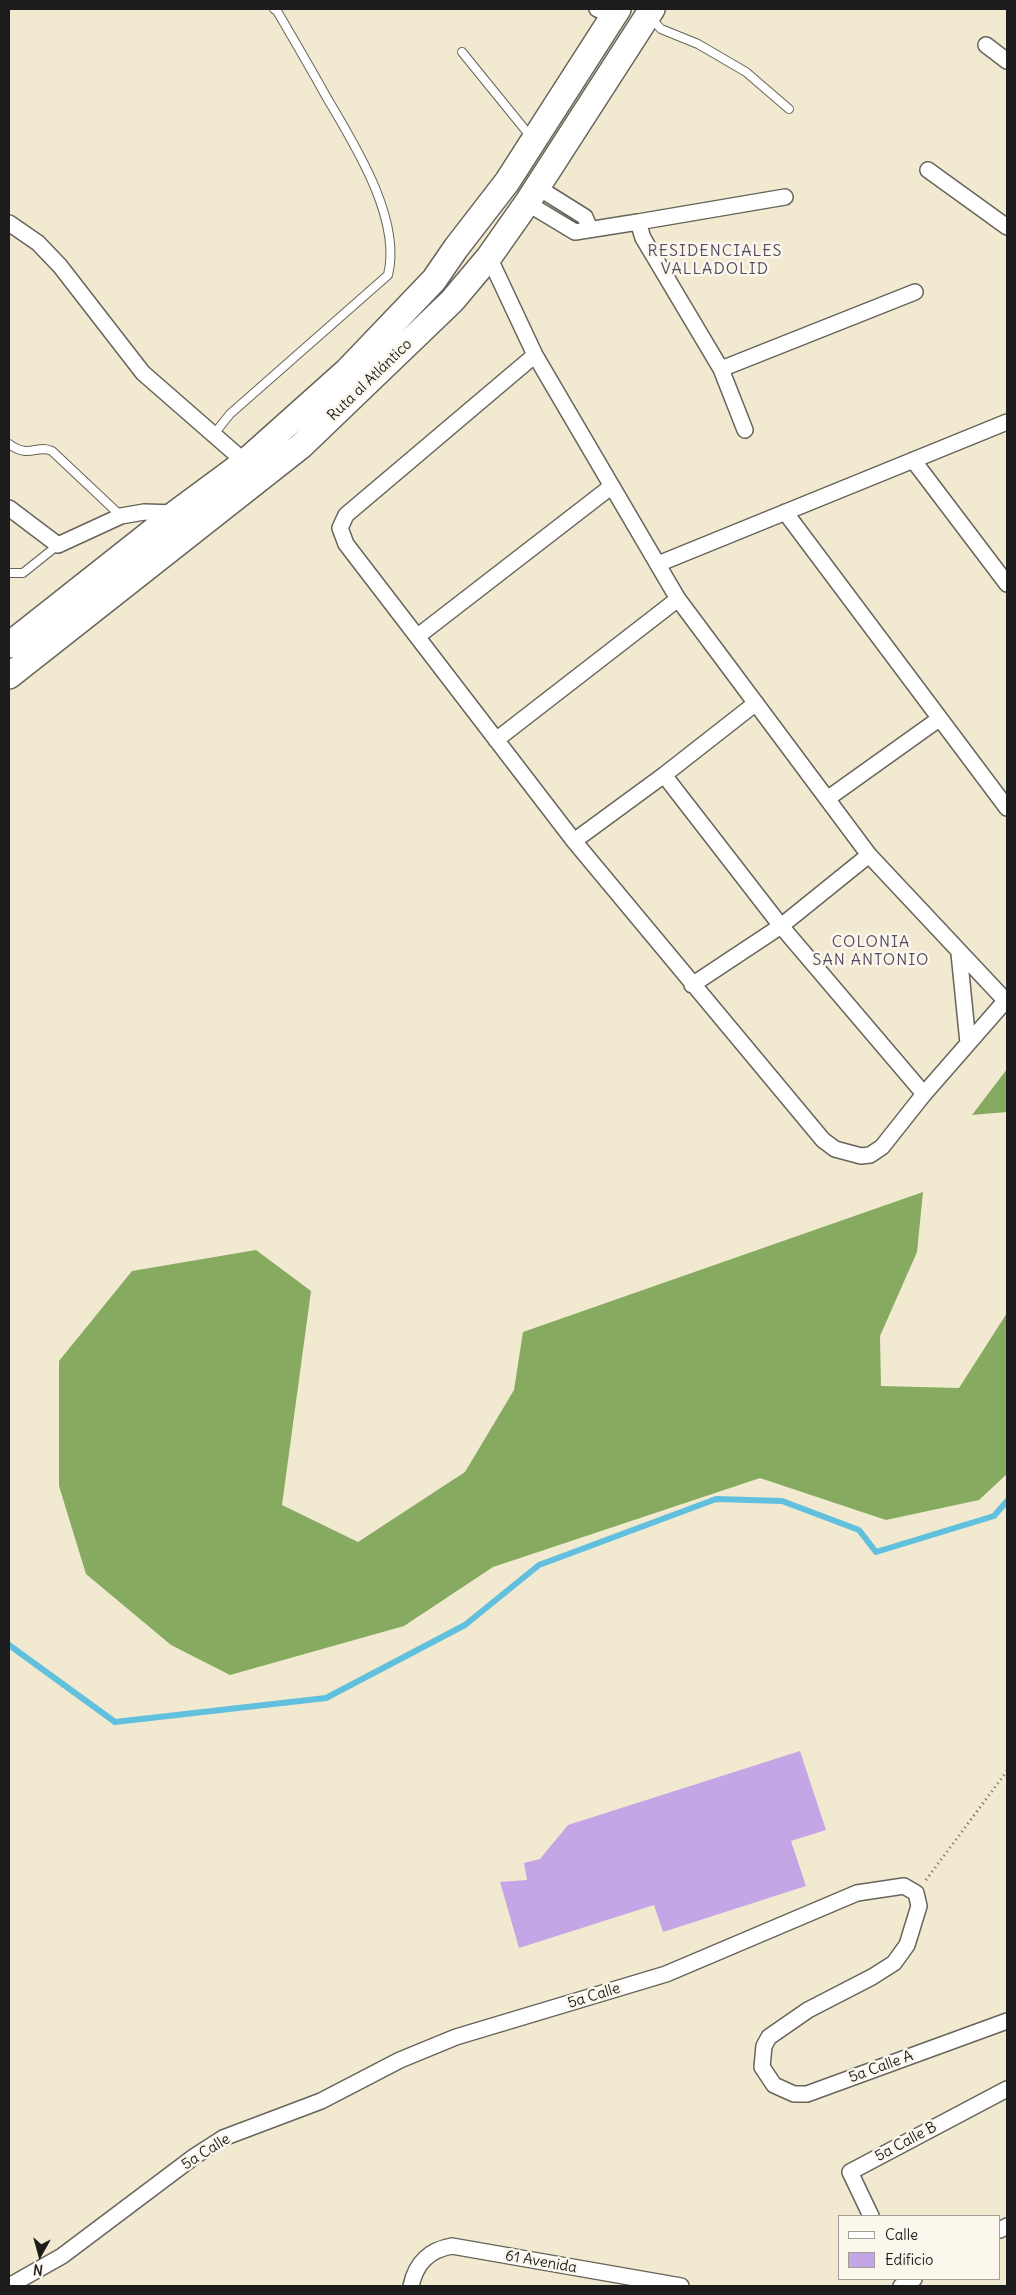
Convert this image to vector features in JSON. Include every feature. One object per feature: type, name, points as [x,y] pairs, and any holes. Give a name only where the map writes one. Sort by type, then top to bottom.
[{"type":"highway","name":"Ruta al Atlántico","points":[[9,645],[176,513],[245,462],[348,370],[434,280],[507,182],[609,11]]},
{"type":"highway","name":"Ruta al Atlántico","points":[[9,676],[301,446],[452,301],[489,257],[532,195],[650,12]]},
{"type":"street","points":[[986,45],[1007,61]]},
{"type":"street","points":[[928,170],[1007,227]]},
{"type":"street","points":[[532,195],[575,232],[786,197]]},
{"type":"street","points":[[638,222],[643,238],[721,369],[745,430]]},
{"type":"street","points":[[9,223],[38,243],[54,260],[143,373],[245,462]]},
{"type":"street","points":[[489,257],[535,355],[678,599],[869,855],[959,953],[1006,999],[924,1094],[882,1147],[870,1155],[861,1156],[835,1150],[823,1140],[574,841],[346,544],[340,528],[346,515],[535,355]]},
{"type":"street","points":[[721,369],[914,292]]},
{"type":"street","points":[[658,564],[1007,422]]},
{"type":"street","points":[[912,460],[1007,584]]},
{"type":"street","points":[[418,636],[612,486]]},
{"type":"street","points":[[9,508],[58,545],[121,516],[144,512],[176,513]]},
{"type":"street","points":[[785,512],[1007,808]]},
{"type":"street","points":[[496,740],[678,599]]},
{"type":"street","points":[[574,841],[664,776],[756,703]]},
{"type":"street","points":[[827,799],[939,719]]},
{"type":"street","points":[[664,776],[781,926],[924,1094]]},
{"type":"street","points":[[692,985],[781,926],[869,855]]},
{"type":"street","points":[[959,953],[968,1043]]},
{"type":"street","name":"5a Calle","points":[[9,2286],[62,2256],[195,2156],[223,2138],[321,2101],[400,2060],[456,2036],[666,1974],[857,1892],[904,1886],[916,1892]]},
{"type":"street","name":"5a Calle A","points":[[916,1892],[919,1906],[907,1945],[894,1963],[872,1977],[808,2010],[769,2037],[764,2046],[762,2067],[774,2084],[784,2091],[794,2094],[808,2094],[1007,2021]]},
{"type":"street","name":"5a Calle B","points":[[871,2215],[850,2172],[1007,2088]]},
{"type":"street","name":"61 Avenida","points":[[412,2280],[424,2259],[431,2253],[452,2246],[681,2286]]},
{"type":"street","points":[[900,2286],[912,2280]]},
{"type":"lane","points":[[214,434],[230,414],[388,275],[391,263],[387,228],[366,165],[277,11],[274,9]]},
{"type":"lane","points":[[650,12],[661,29],[698,44],[746,72],[789,109]]},
{"type":"lane","points":[[462,52],[533,141]]},
{"type":"lane","points":[[9,444],[18,451],[27,453],[47,449],[52,451],[121,516]]},
{"type":"lane","points":[[9,573],[23,573],[58,545]]},
{"type":"path","points":[[916,1892],[1007,1771]]},
{"type":"green space","points":[[1007,1069],[1007,1112],[972,1115]]},
{"type":"green space","points":[[923,1192],[917,1252],[880,1336],[881,1386],[959,1388],[1007,1313],[1007,1474],[979,1500],[886,1520],[760,1478],[493,1567],[404,1626],[230,1675],[171,1645],[86,1574],[59,1486],[59,1361],[132,1271],[256,1250],[311,1291],[282,1505],[358,1542],[465,1472],[514,1390],[523,1332]]},
{"type":"building","points":[[800,1751],[826,1830],[791,1841],[806,1886],[663,1932],[654,1905],[519,1948],[500,1882],[527,1880],[524,1863],[540,1859],[568,1825]]},
{"type":"waterway","points":[[9,1645],[115,1722],[326,1698],[465,1625],[539,1565],[716,1499],[782,1501],[859,1530],[876,1552],[994,1516],[1007,1501]]},
{"type":"district","name":"RESIDENCIALES VALLADOLID","points":[[715,260]]},
{"type":"district","name":"COLONIA SAN ANTONIO","points":[[871,951]]}]
